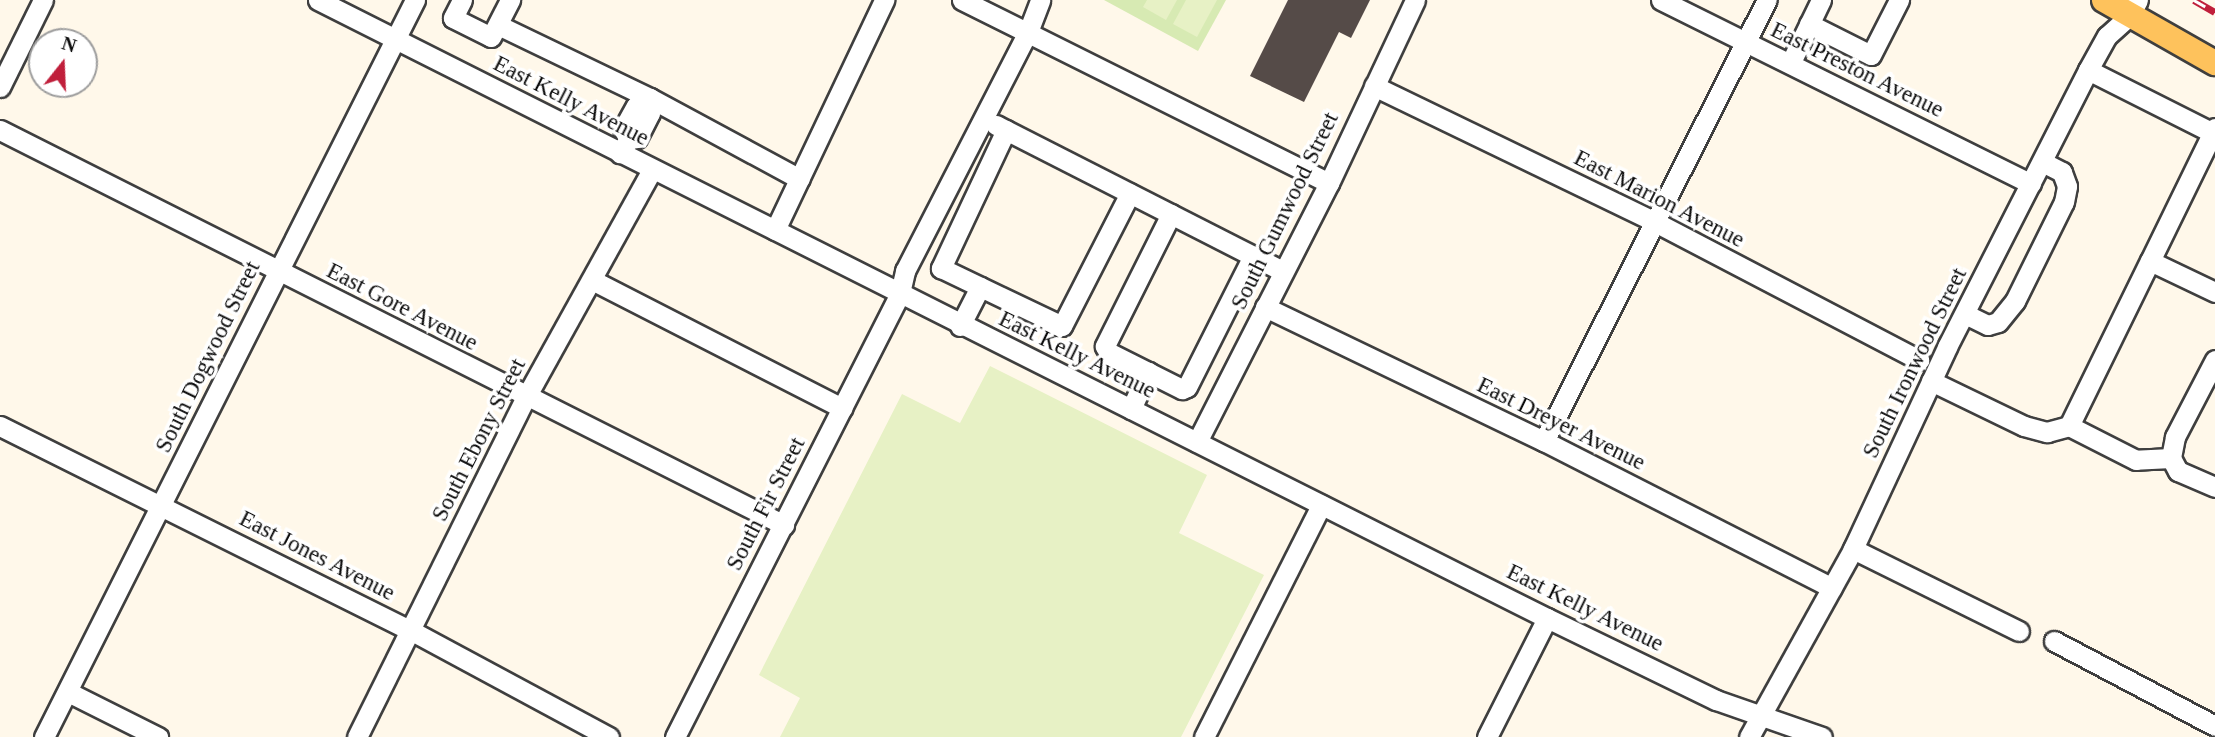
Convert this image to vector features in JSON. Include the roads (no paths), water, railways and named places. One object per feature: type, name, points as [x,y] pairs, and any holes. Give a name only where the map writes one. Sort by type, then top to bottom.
[{"type":"main road","points":[[2104,0],[2134,8],[2215,63]]},
{"type":"street","points":[[0,87],[43,0]]},
{"type":"street","name":"East Kelly Avenue","points":[[318,0],[625,146],[652,170],[1547,618],[1716,700],[1822,737]]},
{"type":"street","name":"South Dogwood Street","points":[[44,737],[415,0]]},
{"type":"street","points":[[462,0],[453,18],[491,37],[510,0]]},
{"type":"street","points":[[962,0],[1329,183]]},
{"type":"street","name":"South Fir Street","points":[[675,737],[900,293],[905,271],[1028,32],[1040,0]]},
{"type":"street","name":"South Gumwood Street","points":[[1197,442],[1329,183],[1415,0]]},
{"type":"street","name":"East Preston Avenue","points":[[1661,0],[1791,62],[2031,184]]},
{"type":"street","points":[[1544,441],[1657,223],[1767,0]]},
{"type":"street","points":[[1791,62],[1821,0]]},
{"type":"street","points":[[1809,24],[1871,55],[1899,0]]},
{"type":"street","points":[[775,230],[884,5]]},
{"type":"street","name":"South Ironwood Street","points":[[1749,737],[1853,549],[1931,381],[2088,70],[2107,36],[2134,8]]},
{"type":"street","points":[[498,25],[800,179]]},
{"type":"street","points":[[2069,426],[2214,130],[2088,70]]},
{"type":"street","name":"East Marion Avenue","points":[[1374,86],[1657,223],[1919,360]]},
{"type":"street","points":[[625,146],[637,138],[650,113],[648,101]]},
{"type":"street","points":[[983,118],[1283,271]]},
{"type":"street","name":"East Gore Avenue","points":[[0,130],[784,525]]},
{"type":"street","points":[[1006,130],[940,263],[980,287],[1062,326],[1130,193]]},
{"type":"street","points":[[1965,314],[1988,325],[1998,322],[2015,301],[2064,202],[2067,186],[2062,172],[2042,162]]},
{"type":"street","name":"South Ebony Street","points":[[357,737],[526,397],[594,281],[652,170]]},
{"type":"street","points":[[1171,214],[1105,346],[1108,352],[1147,372],[1182,389],[1187,387],[1253,256]]},
{"type":"street","points":[[2150,261],[2215,292]]},
{"type":"street","points":[[594,281],[842,408]]},
{"type":"street","points":[[960,326],[980,287]]},
{"type":"street","name":"East Dreyer Avenue","points":[[1265,307],[1544,441],[1832,589]]},
{"type":"street","points":[[2215,360],[2175,436],[2171,458],[2178,471],[2215,488]]},
{"type":"street","points":[[1131,409],[1147,372]]},
{"type":"street","points":[[1931,381],[2024,426],[2048,432],[2069,426],[2136,460],[2171,458]]},
{"type":"street","name":"East Jones Avenue","points":[[0,426],[410,630],[609,737]]},
{"type":"street","points":[[1204,737],[1321,505]]},
{"type":"street","points":[[1853,549],[2019,631]]},
{"type":"street","points":[[1487,737],[1547,618]]},
{"type":"street","points":[[2054,641],[2215,726]]},
{"type":"street","points":[[68,692],[158,737]]},
{"type":"railway","points":[[2194,0],[2215,12]]}]
